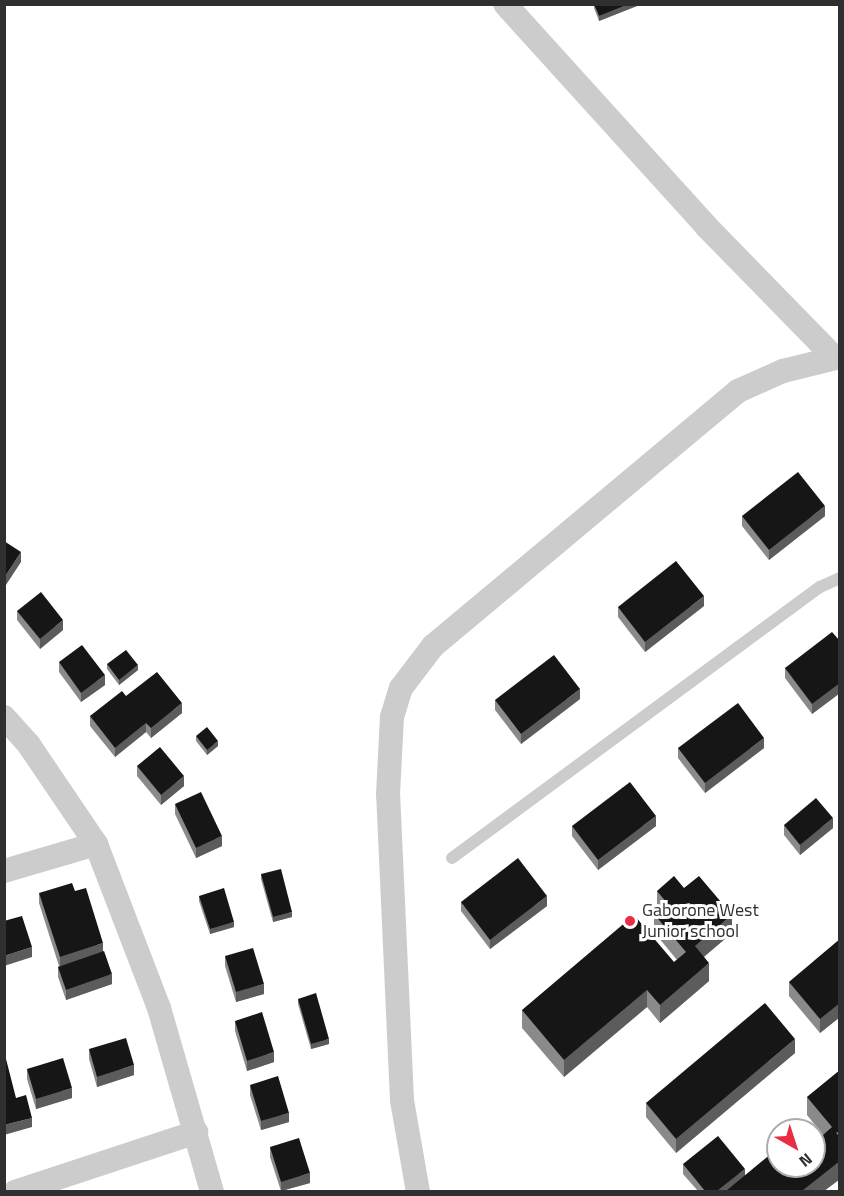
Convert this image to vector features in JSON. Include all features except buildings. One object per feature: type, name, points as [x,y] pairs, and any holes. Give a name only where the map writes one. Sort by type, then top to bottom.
[{"type":"street","points":[[505,4],[706,226],[837,357]]},
{"type":"street","points":[[418,1191],[402,1100],[388,795],[392,717],[401,688],[433,646],[738,391],[783,371],[837,357]]},
{"type":"street","points":[[4,717],[29,745],[96,844],[159,1008],[212,1191]]},
{"type":"street","points":[[4,870],[96,844]]},
{"type":"street","points":[[15,1191],[196,1132]]},
{"type":"lane","points":[[452,858],[820,587],[840,578]]},
{"type":"place","name":"Gaborone West Junior school","points":[[630,921]]}]
